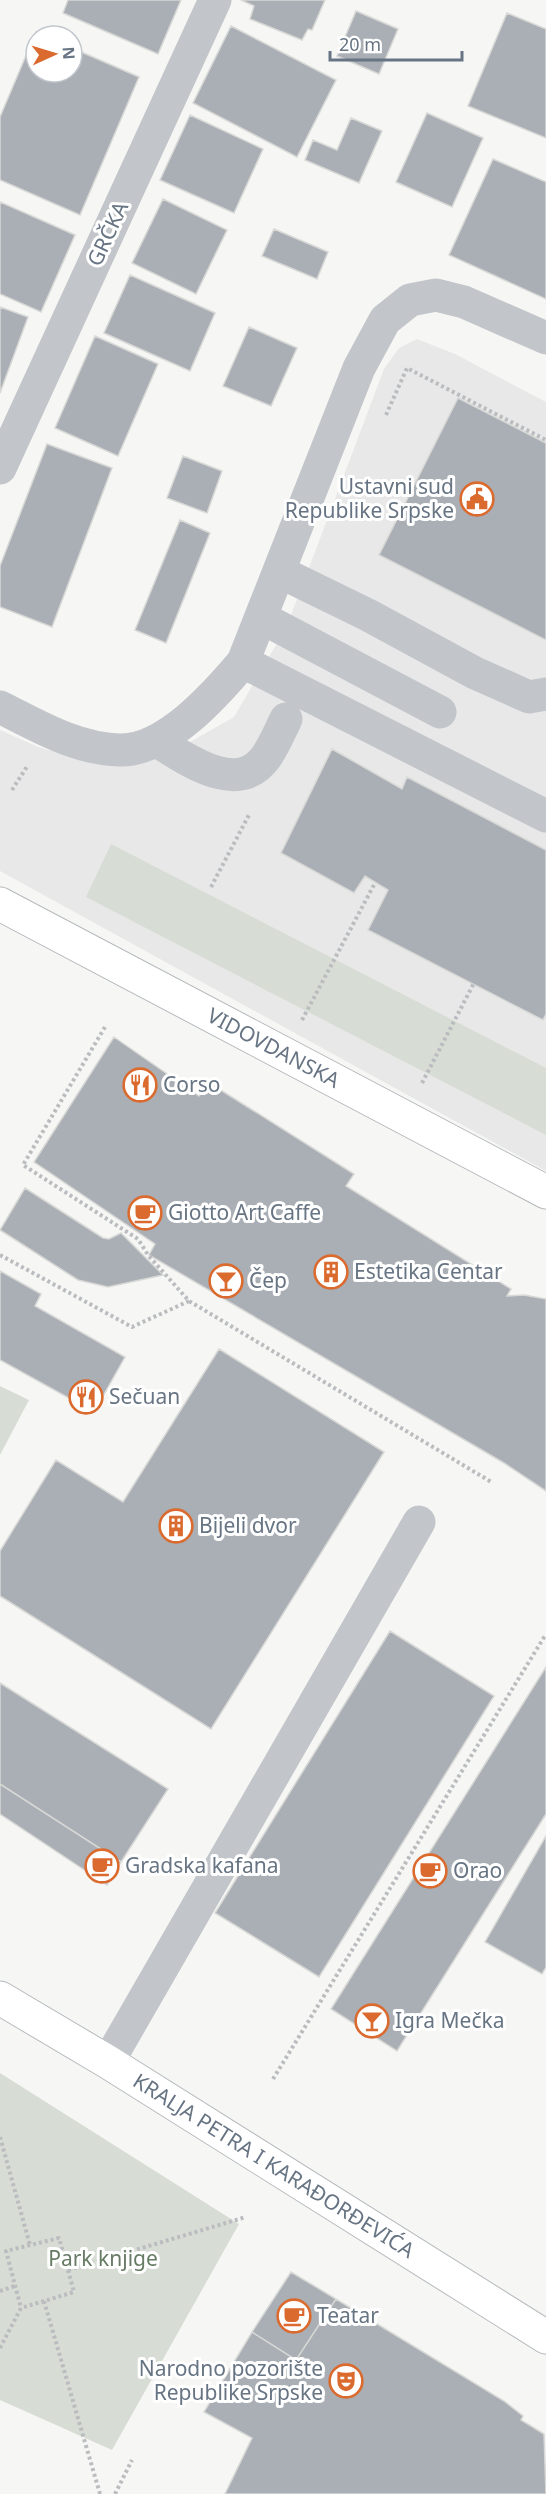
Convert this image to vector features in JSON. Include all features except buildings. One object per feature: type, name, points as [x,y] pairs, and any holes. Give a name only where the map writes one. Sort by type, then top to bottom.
[{"type":"main road","name":"VIDOVDANSKA","points":[[0,904],[546,1192]]},
{"type":"main road","name":"KRALJA PETRA I KARAĐORĐEVIĆA","points":[[0,1998],[108,2062],[546,2337]]},
{"type":"street","name":"GRČKA","points":[[0,468],[215,0]]},
{"type":"street","points":[[0,707],[48,732],[84,745],[122,750],[157,741],[194,715],[243,662],[359,368],[385,320],[410,300],[436,295],[464,302],[546,338]]},
{"type":"street","points":[[280,572],[368,615],[475,673],[530,697],[546,694]]},
{"type":"street","points":[[262,618],[440,712]]},
{"type":"street","points":[[243,662],[546,816]]},
{"type":"street","points":[[157,741],[199,768],[233,775],[251,770],[266,758],[286,719]]},
{"type":"street","points":[[108,2062],[419,1521]]},
{"type":"path","points":[[383,422],[407,368],[546,440]]},
{"type":"path","points":[[212,887],[251,812]]},
{"type":"path","points":[[299,1026],[375,883]]},
{"type":"path","points":[[420,1087],[474,983]]},
{"type":"path","points":[[105,1027],[22,1165],[138,1239],[148,1255],[189,1301],[493,1483]]},
{"type":"path","points":[[0,1255],[132,1327],[189,1301]]},
{"type":"path","points":[[273,2079],[546,1634]]},
{"type":"path","points":[[0,2137],[30,2245]]},
{"type":"path","points":[[68,2270],[246,2217]]},
{"type":"path","points":[[0,2348],[21,2308],[6,2251],[59,2238],[74,2292],[21,2308]]},
{"type":"path","points":[[0,2291],[15,2286]]},
{"type":"path","points":[[44,2301],[100,2494]]},
{"type":"path","points":[[115,2494],[132,2460]]},
{"type":"shaded area","points":[[417,339],[455,354],[546,402],[546,1171],[0,871],[0,730],[38,747],[76,758],[174,751],[234,717],[287,626],[384,369],[399,348]]},
{"type":"green space","points":[[111,844],[546,1068],[546,1135],[86,897]]},
{"type":"green space","points":[[0,1386],[29,1400],[0,1455]]},
{"type":"green space","name":"Park knjige","points":[[0,2073],[239,2224],[112,2450],[0,2400]]},
{"type":"place","name":"Ustavni sud Republike Srpske","points":[[477,499]]},
{"type":"place","name":"Corso","points":[[140,1085]]},
{"type":"place","name":"Giotto Art Caffe","points":[[145,1213]]},
{"type":"place","name":"Estetika Centar","points":[[331,1272]]},
{"type":"place","name":"Čep","points":[[226,1281]]},
{"type":"place","name":"Sečuan","points":[[86,1397]]},
{"type":"place","name":"Bijeli dvor","points":[[176,1526]]},
{"type":"place","name":"Gradska kafana","points":[[102,1866]]},
{"type":"place","name":"Orao","points":[[430,1871]]},
{"type":"place","name":"Igra Mečka","points":[[372,2021]]},
{"type":"place","name":"Teatar","points":[[294,2316]]},
{"type":"place","name":"Narodno pozorište Republike Srpske","points":[[346,2381]]}]
